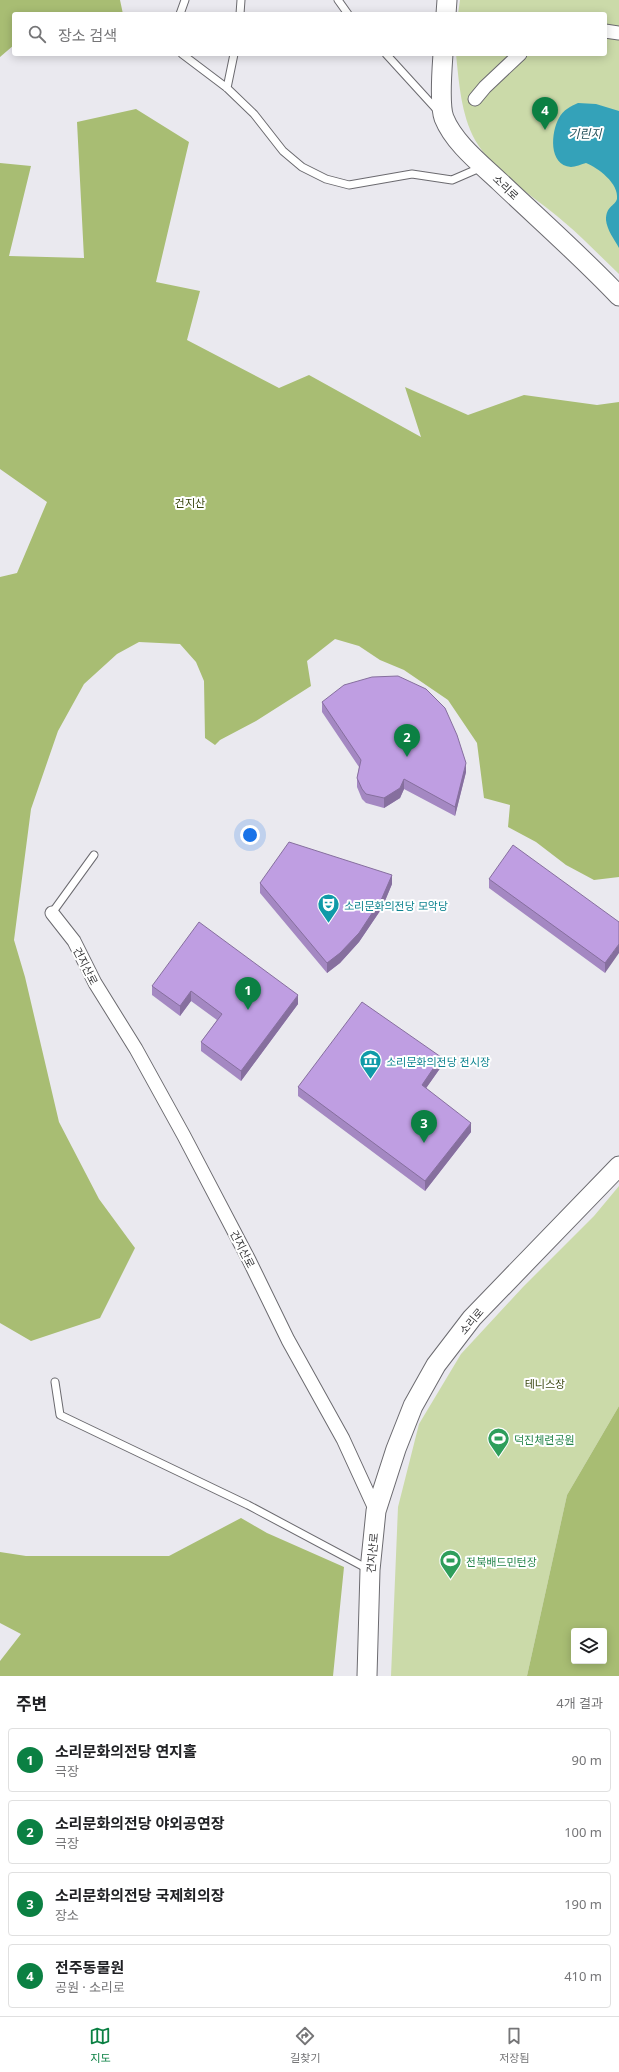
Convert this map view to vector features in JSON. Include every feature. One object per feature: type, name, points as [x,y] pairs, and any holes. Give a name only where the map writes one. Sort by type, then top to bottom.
[{"type":"street","points":[[446,12],[447,0]]},
{"type":"street","points":[[607,31],[619,33]]},
{"type":"street","name":"소리로","points":[[443,56],[442,78],[444,117],[455,136],[484,166],[591,267],[619,296]]},
{"type":"street","points":[[475,99],[485,87],[518,56]]},
{"type":"street","name":"건지산로","points":[[52,913],[74,940],[94,983],[136,1049],[176,1122],[249,1260],[288,1340],[342,1439],[376,1511],[370,1570],[367,1676]]},
{"type":"street","name":"소리로","points":[[376,1511],[396,1449],[413,1406],[436,1365],[472,1318],[619,1166]]},
{"type":"lane","points":[[181,12],[185,0]]},
{"type":"lane","points":[[240,12],[241,0]]},
{"type":"lane","points":[[338,0],[347,12]]},
{"type":"lane","points":[[185,56],[227,88],[254,114],[283,151],[302,167],[326,179],[349,185],[412,174],[452,180],[484,166]]},
{"type":"lane","points":[[227,88],[234,56]]},
{"type":"lane","points":[[388,56],[444,117]]},
{"type":"lane","name":"건지산로","points":[[52,913],[94,855]]},
{"type":"lane","points":[[55,1382],[60,1415],[248,1505],[370,1570]]},
{"type":"green space","points":[[0,0],[120,0],[123,12],[12,12],[12,47],[0,57]]},
{"type":"green space","points":[[460,0],[619,0],[619,274],[571,228],[504,174],[483,152],[470,130],[467,120],[461,98],[456,56],[607,56],[607,12],[458,12]]},
{"type":"green space","name":"건지산","points":[[136,109],[189,142],[156,282],[200,291],[187,340],[279,388],[309,375],[421,437],[405,387],[468,415],[524,395],[597,405],[619,402],[619,877],[594,880],[566,865],[536,842],[508,827],[510,805],[484,798],[477,743],[448,700],[404,670],[380,660],[359,646],[335,639],[307,661],[311,686],[256,721],[220,740],[215,745],[205,738],[204,681],[196,662],[180,644],[139,642],[117,654],[84,684],[58,731],[31,809],[14,940],[25,977],[59,1122],[99,1199],[135,1248],[100,1318],[31,1341],[0,1323],[0,577],[17,573],[47,502],[0,469],[0,163],[31,166],[9,256],[84,258],[77,122]]},
{"type":"green space","name":"덕진체련공원","points":[[619,1186],[619,1406],[567,1495],[527,1676],[391,1676],[398,1507],[419,1424],[461,1354],[523,1287],[594,1216]]},
{"type":"green space","points":[[619,1406],[619,1676],[527,1676],[567,1495]]},
{"type":"green space","points":[[241,1518],[267,1533],[344,1567],[333,1676],[0,1676],[0,1661],[21,1634],[0,1623],[0,1552],[26,1556],[169,1556]]},
{"type":"water","name":"기린지","points":[[578,103],[596,104],[619,111],[619,248],[609,231],[606,220],[607,212],[617,199],[615,187],[602,172],[591,165],[586,163],[571,167],[564,165],[558,160],[553,147],[554,131],[559,118],[570,107]]},
{"type":"building","points":[[398,676],[426,689],[445,708],[457,735],[466,763],[455,807],[404,779],[400,788],[384,798],[366,794],[357,778],[361,760],[322,702],[344,685],[372,677]]},
{"type":"building","name":"소리문화의전당 모악당","points":[[289,842],[392,875],[382,898],[359,933],[340,953],[327,963],[260,883]]},
{"type":"building","points":[[513,845],[619,922],[619,944],[605,963],[489,879]]},
{"type":"building","points":[[199,922],[298,995],[241,1071],[201,1042],[222,1014],[191,991],[180,1006],[152,986]]},
{"type":"building","name":"소리문화의전당 전시장","points":[[362,1002],[441,1057],[422,1085],[471,1123],[425,1181],[298,1087]]},
{"type":"place","name":"전주동물원","points":[[545,130]]},
{"type":"place","name":"소리문화의전당 야외공연장","points":[[407,757]]},
{"type":"place","name":"소리문화의전당 모악당","points":[[329,924]]},
{"type":"place","name":"소리문화의전당 연지홀","points":[[248,1010]]},
{"type":"place","name":"소리문화의전당 전시장","points":[[370,1080]]},
{"type":"place","name":"소리문화의전당 국제회의장","points":[[424,1143]]},
{"type":"place","name":"덕진체련공원","points":[[499,1458]]},
{"type":"place","name":"전북배드민턴장","points":[[450,1580]]},
{"type":"park label","name":"테니스장","points":[[545,1383]]}]
